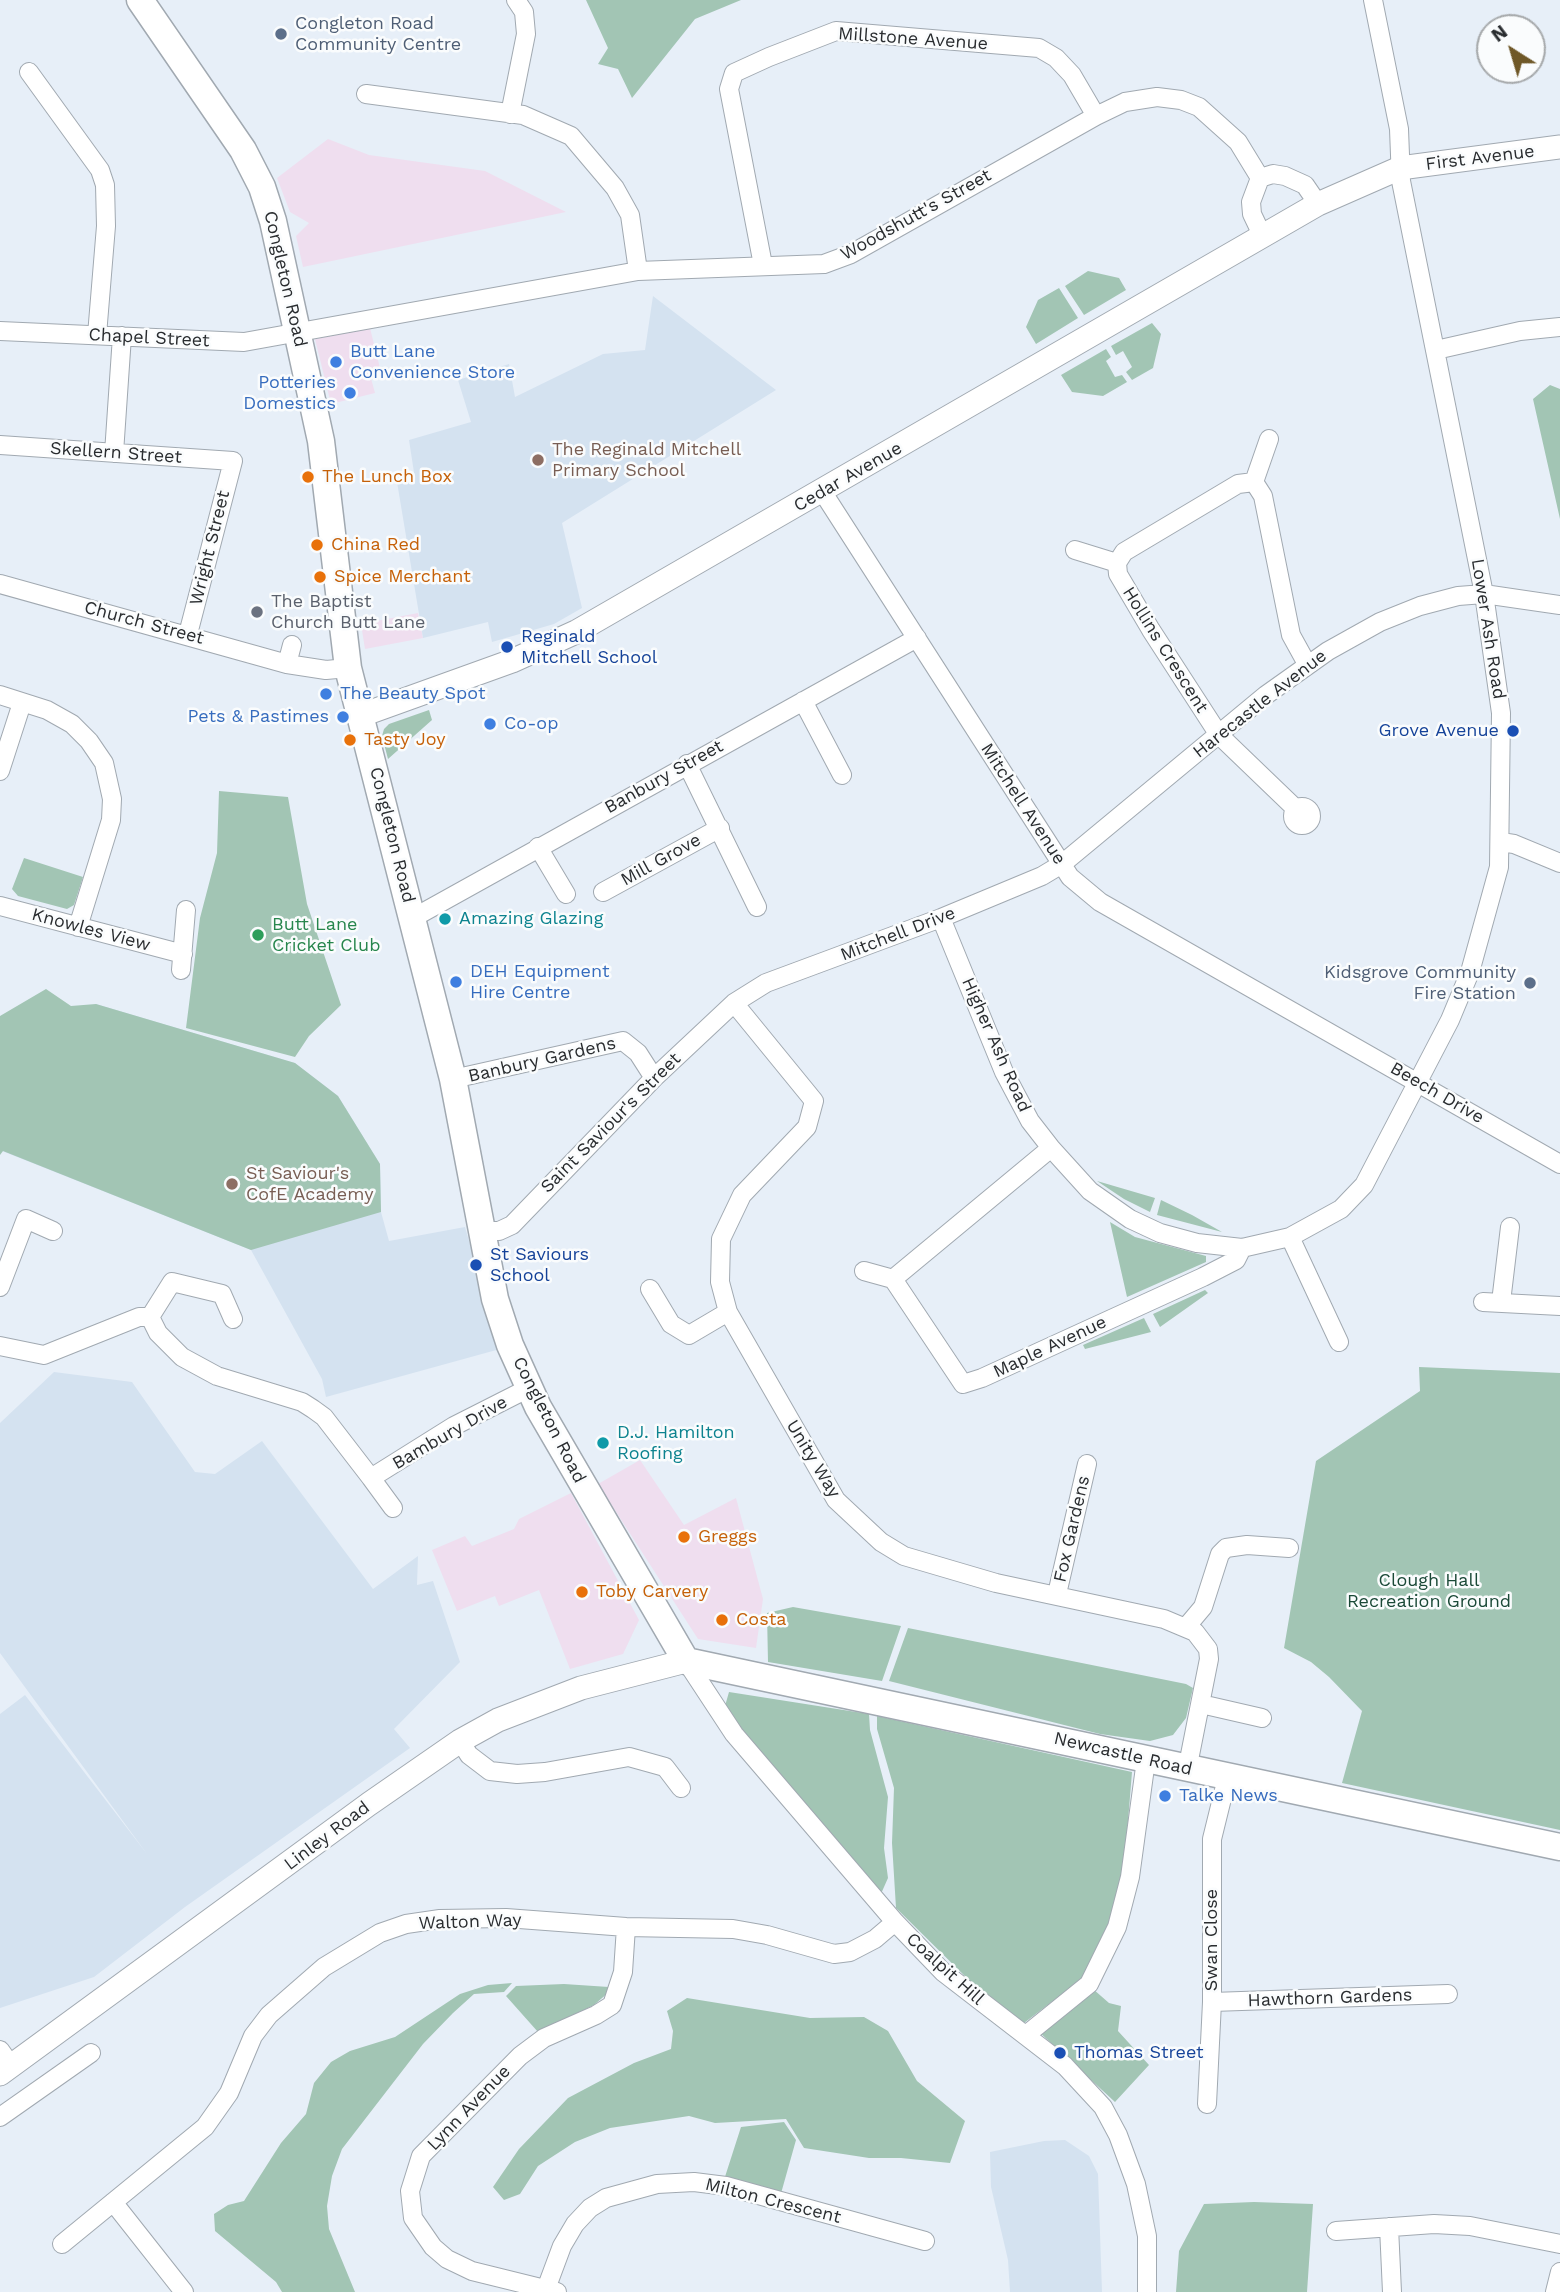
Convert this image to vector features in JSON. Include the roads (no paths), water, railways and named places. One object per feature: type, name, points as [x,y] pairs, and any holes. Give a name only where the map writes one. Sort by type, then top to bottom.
[{"type":"highway","name":"Congleton Road","points":[[140,0],[243,150],[262,187],[274,220],[328,483],[348,668],[453,1079],[495,1299],[529,1388],[686,1661]]},
{"type":"highway","name":"Newcastle Road","points":[[686,1661],[1187,1770],[1560,1847]]},
{"type":"main road","name":"First Avenue","points":[[1400,168],[1560,147]]},
{"type":"main road","name":"Cedar Avenue","points":[[362,715],[512,661],[576,632],[1262,235],[1318,204],[1400,168]]},
{"type":"main road","name":"Linley Road","points":[[4,2064],[460,1741],[498,1720],[581,1688],[686,1661]]},
{"type":"street","points":[[510,114],[524,58],[526,34],[524,12],[516,0]]},
{"type":"street","name":"Lower Ash Road","points":[[1373,0],[1399,129],[1400,168],[1484,594],[1501,713],[1501,842],[1491,904],[1470,972],[1419,1081]]},
{"type":"street","name":"Millstone Avenue","points":[[763,265],[729,89],[734,73],[769,57],[836,31],[1039,48],[1056,58],[1072,75],[1096,116]]},
{"type":"street","points":[[29,72],[100,170],[105,185],[106,226],[97,335]]},
{"type":"street","points":[[366,94],[523,116],[571,136],[615,188],[630,215],[638,271]]},
{"type":"street","name":"Woodshutt's Street","points":[[297,333],[638,271],[824,264],[851,254],[1125,102],[1157,97],[1190,103],[1219,122],[1238,142],[1261,178]]},
{"type":"street","points":[[1262,235],[1252,214],[1251,202],[1254,188],[1261,178],[1273,174],[1305,185],[1318,204]]},
{"type":"street","points":[[1436,351],[1520,331],[1560,327]]},
{"type":"street","name":"Chapel Street","points":[[0,331],[244,342],[297,333]]},
{"type":"street","points":[[114,453],[122,337]]},
{"type":"street","points":[[1254,482],[1269,439]]},
{"type":"street","name":"Skellern Street","points":[[0,445],[233,461]]},
{"type":"street","name":"Wright Street","points":[[188,634],[233,461]]},
{"type":"street","points":[[1075,550],[1117,563],[1124,552],[1238,484],[1254,482]]},
{"type":"street","points":[[1254,482],[1263,496],[1291,635],[1307,664]]},
{"type":"street","name":"Mitchell Avenue","points":[[822,491],[1070,877],[1100,902],[1314,1022]]},
{"type":"street","name":"Hollins Crescent","points":[[1117,563],[1118,574],[1151,630],[1219,735],[1296,809]]},
{"type":"street","name":"Church Street","points":[[0,584],[188,634],[287,664],[326,670],[348,668]]},
{"type":"street","points":[[1484,594],[1560,605]]},
{"type":"street","name":"Harecastle Avenue","points":[[1062,864],[1307,664],[1380,622],[1420,606],[1458,596],[1484,594]]},
{"type":"street","name":"Banbury Street","points":[[413,918],[917,638]]},
{"type":"street","points":[[287,664],[292,645]]},
{"type":"street","points":[[0,695],[47,710],[72,724],[97,752],[110,782],[112,799],[108,836],[78,927]]},
{"type":"street","points":[[803,701],[842,775]]},
{"type":"street","points":[[0,771],[22,703]]},
{"type":"street","points":[[687,764],[757,907]]},
{"type":"street","name":"Mill Grove","points":[[603,892],[720,828]]},
{"type":"street","points":[[1501,842],[1514,844],[1560,863]]},
{"type":"street","points":[[538,847],[566,894]]},
{"type":"street","name":"Mitchell Drive","points":[[734,1003],[766,983],[941,918],[1042,876],[1062,864]]},
{"type":"street","name":"Knowles View","points":[[0,906],[78,927],[182,962],[187,910]]},
{"type":"street","name":"Higher Ash Road","points":[[941,918],[1004,1073],[1030,1121],[1090,1191],[1129,1219],[1160,1233],[1197,1243],[1242,1248],[1290,1237],[1341,1209],[1364,1185],[1419,1081]]},
{"type":"street","name":"Saint Saviour's Street","points":[[483,1231],[499,1231],[512,1225],[548,1184],[654,1078],[734,1003]]},
{"type":"street","name":"Unity Way","points":[[734,1003],[814,1101],[807,1127],[742,1195],[720,1239],[720,1282],[728,1312],[836,1500],[881,1542],[904,1556],[996,1583],[1057,1594],[1187,1626]]},
{"type":"street","name":"Beech Drive","points":[[1314,1022],[1560,1164]]},
{"type":"street","name":"Banbury Gardens","points":[[453,1079],[623,1041],[638,1053],[654,1078]]},
{"type":"street","points":[[864,1271],[893,1279],[1051,1148]]},
{"type":"street","points":[[0,1287],[18,1216],[53,1231]]},
{"type":"street","points":[[1510,1227],[1492,1302],[1560,1306]]},
{"type":"street","points":[[1290,1237],[1339,1342]]},
{"type":"street","name":"Maple Avenue","points":[[893,1279],[963,1384],[994,1373],[1203,1277],[1236,1260],[1242,1248]]},
{"type":"street","points":[[0,1346],[44,1355],[139,1317],[150,1317],[172,1282],[222,1294],[233,1319]]},
{"type":"street","points":[[650,1289],[671,1324],[689,1335],[728,1312]]},
{"type":"street","name":"Bambury Drive","points":[[150,1317],[158,1334],[182,1357],[217,1376],[302,1402],[324,1417],[393,1508]]},
{"type":"street","name":"Bambury Drive","points":[[371,1478],[454,1426],[529,1388]]},
{"type":"street","name":"Fox Gardens","points":[[1057,1594],[1087,1464]]},
{"type":"street","points":[[1187,1770],[1209,1659],[1208,1649],[1187,1626],[1203,1607],[1220,1554],[1226,1548],[1247,1545],[1281,1552]]},
{"type":"street","name":"Coalpit Hill","points":[[686,1661],[734,1734],[895,1922],[943,1972],[1065,2066],[1103,2107],[1118,2135],[1136,2184],[1147,2236],[1147,2292]]},
{"type":"street","points":[[712,1700],[714,1685],[729,1670]]},
{"type":"street","points":[[1201,1704],[1262,1718]]},
{"type":"street","points":[[460,1741],[469,1755],[490,1771],[517,1774],[545,1772],[629,1757],[665,1767],[681,1788]]},
{"type":"street","points":[[1026,2035],[1035,2025],[1089,1984],[1117,1927],[1130,1877],[1146,1760]]},
{"type":"street","name":"Swan Close","points":[[1208,2104],[1212,2002],[1212,1839],[1227,1778]]},
{"type":"street","name":"Walton Way","points":[[62,2244],[205,2127],[229,2093],[253,2036],[269,2015],[324,1967],[355,1946],[406,1924],[440,1919],[506,1918],[626,1927],[733,1929],[767,1935],[834,1954],[850,1952],[875,1939],[895,1922]]},
{"type":"street","name":"Lynn Avenue","points":[[552,2290],[472,2271],[433,2247],[413,2218],[410,2191],[413,2173],[421,2156],[520,2056],[544,2038],[612,2005],[623,1972],[626,1927]]},
{"type":"street","name":"Hawthorn Gardens","points":[[1212,2002],[1448,1994]]},
{"type":"street","points":[[0,2117],[78,2072],[91,2053]]},
{"type":"street","name":"Milton Crescent","points":[[552,2290],[562,2246],[575,2224],[590,2208],[606,2198],[657,2184],[694,2182],[738,2189],[925,2241]]},
{"type":"street","points":[[113,2202],[184,2292]]},
{"type":"street","points":[[1336,2231],[1470,2226],[1560,2244]]},
{"type":"street","points":[[1389,2227],[1392,2292]]},
{"type":"street","points":[[1555,2292],[1560,2272]]},
{"type":"place","name":"Congleton Road Community Centre","points":[[281,34]]},
{"type":"place","name":"Butt Lane Convenience Store","points":[[336,362]]},
{"type":"place","name":"Potteries Domestics","points":[[350,393]]},
{"type":"place","name":"The Reginald Mitchell Primary School","points":[[538,460]]},
{"type":"place","name":"The Lunch Box","points":[[308,477]]},
{"type":"place","name":"China Red","points":[[317,545]]},
{"type":"place","name":"Spice Merchant","points":[[320,577]]},
{"type":"place","name":"The Baptist Church Butt Lane","points":[[257,612]]},
{"type":"place","name":"Reginald Mitchell School","points":[[507,647]]},
{"type":"place","name":"The Beauty Spot","points":[[326,694]]},
{"type":"place","name":"Pets & Pastimes","points":[[343,717]]},
{"type":"place","name":"Co-op","points":[[490,724]]},
{"type":"place","name":"Grove Avenue","points":[[1513,731]]},
{"type":"place","name":"Tasty Joy","points":[[350,740]]},
{"type":"place","name":"Amazing Glazing","points":[[445,919]]},
{"type":"place","name":"Butt Lane Cricket Club","points":[[258,935]]},
{"type":"place","name":"DEH Equipment Hire Centre","points":[[456,982]]},
{"type":"place","name":"Kidsgrove Community Fire Station","points":[[1530,983]]},
{"type":"place","name":"St Saviour's CofE Academy","points":[[232,1184]]},
{"type":"place","name":"St Saviours School","points":[[476,1265]]},
{"type":"place","name":"D.J. Hamilton Roofing","points":[[603,1443]]},
{"type":"place","name":"Greggs","points":[[684,1537]]},
{"type":"place","name":"Toby Carvery","points":[[582,1592]]},
{"type":"place","name":"Costa","points":[[722,1620]]},
{"type":"place","name":"Talke News","points":[[1165,1796]]},
{"type":"place","name":"Thomas Street","points":[[1060,2053]]},
{"type":"park label","name":"Clough Hall Recreation Ground","points":[[1429,1591]]}]
